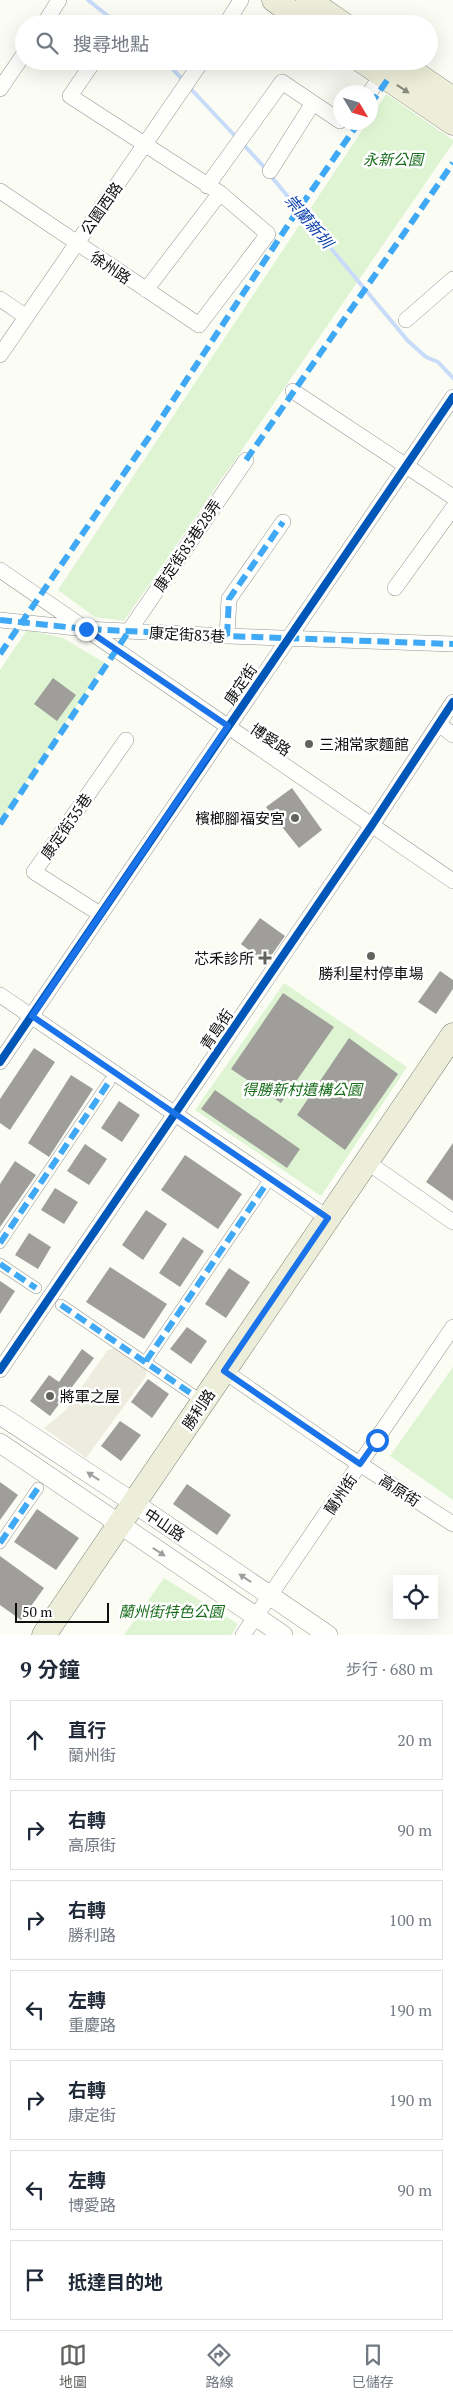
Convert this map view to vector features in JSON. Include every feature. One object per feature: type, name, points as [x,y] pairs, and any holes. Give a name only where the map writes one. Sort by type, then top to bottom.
[{"type":"main road","points":[[274,0],[295,15]]},
{"type":"main road","points":[[308,0],[330,15]]},
{"type":"main road","points":[[383,76],[453,100]]},
{"type":"main road","points":[[383,76],[453,123]]},
{"type":"main road","name":"勝利路","points":[[44,1635],[453,1035]]},
{"type":"street","points":[[50,15],[60,0]]},
{"type":"street","points":[[232,15],[241,0]]},
{"type":"street","points":[[0,89],[15,67]]},
{"type":"street","points":[[88,70],[70,96],[144,146],[213,189]]},
{"type":"street","name":"公園西路","points":[[0,355],[25,316],[196,70]]},
{"type":"street","points":[[146,290],[213,189],[240,140],[282,82],[333,116]]},
{"type":"street","points":[[270,171],[313,103]]},
{"type":"street","name":"徐州路","points":[[0,191],[199,325],[268,234],[213,189]]},
{"type":"street","points":[[406,320],[453,279]]},
{"type":"street","points":[[0,300],[25,316]]},
{"type":"street","points":[[293,391],[453,497]]},
{"type":"street","name":"康定街","points":[[0,1062],[453,397]]},
{"type":"street","name":"康定街83巷28弄","points":[[129,631],[246,460]]},
{"type":"street","points":[[395,588],[453,508]]},
{"type":"street","points":[[226,636],[229,599],[283,522]]},
{"type":"street","name":"博愛路","points":[[0,570],[453,881]]},
{"type":"street","name":"康定街83巷","points":[[0,620],[86,629],[288,639],[453,644]]},
{"type":"street","name":"青島街","points":[[0,1370],[372,825],[453,702]]},
{"type":"street","points":[[439,724],[453,735]]},
{"type":"street","name":"康定街35巷","points":[[100,914],[34,872],[126,740]]},
{"type":"street","points":[[0,995],[328,1218]]},
{"type":"street","points":[[0,1244],[110,1082]]},
{"type":"street","points":[[367,1162],[453,1222]]},
{"type":"street","points":[[146,1361],[265,1186]]},
{"type":"street","points":[[0,1264],[36,1288]]},
{"type":"street","points":[[61,1305],[192,1394]]},
{"type":"street","name":"蘭州街","points":[[244,1635],[453,1327]]},
{"type":"street","name":"高原街","points":[[224,1371],[360,1464],[453,1524]]},
{"type":"street","name":"中山路","points":[[0,1416],[134,1503],[328,1635]]},
{"type":"street","name":"中山路","points":[[0,1443],[282,1635]]},
{"type":"street","points":[[0,1543],[38,1488]]},
{"type":"green space","name":"永新公園","points":[[386,94],[453,140],[453,143],[124,621],[95,617],[58,590],[362,130],[378,130],[378,107]]},
{"type":"green space","points":[[27,630],[63,638],[105,663],[0,822],[0,670]]},
{"type":"green space","name":"得勝新村遺構公園","points":[[284,983],[407,1067],[321,1196],[195,1110]]},
{"type":"green space","points":[[453,1367],[453,1500],[390,1456]]},
{"type":"green space","name":"蘭州街特色公園","points":[[164,1578],[238,1624],[231,1635],[124,1635]]},
{"type":"shaded area","points":[[121,1345],[146,1361],[146,1376],[86,1458],[44,1428],[65,1411],[107,1351]]},
{"type":"building","points":[[53,678],[76,695],[57,721],[34,704]]},
{"type":"building","name":"檳榔腳福安宮","points":[[292,788],[322,830],[299,848],[266,807]]},
{"type":"building","points":[[260,918],[285,936],[266,963],[241,944]]},
{"type":"building","points":[[440,971],[453,980],[453,989],[436,1014],[418,1002]]},
{"type":"building","points":[[283,993],[334,1027],[281,1103],[231,1069]]},
{"type":"building","points":[[349,1038],[398,1074],[345,1150],[297,1115]]},
{"type":"building","points":[[34,1048],[55,1062],[10,1130],[0,1123],[0,1099]]},
{"type":"building","points":[[71,1075],[93,1089],[49,1157],[28,1143]]},
{"type":"building","points":[[215,1090],[300,1149],[287,1168],[201,1109]]},
{"type":"building","points":[[119,1101],[140,1115],[122,1142],[101,1128]]},
{"type":"building","points":[[453,1143],[453,1201],[426,1182]]},
{"type":"building","points":[[85,1144],[107,1159],[89,1185],[67,1171]]},
{"type":"building","points":[[185,1155],[242,1194],[218,1229],[161,1190]]},
{"type":"building","points":[[15,1161],[36,1175],[0,1227],[0,1184]]},
{"type":"building","points":[[55,1188],[78,1202],[64,1224],[41,1210]]},
{"type":"building","points":[[146,1210],[167,1224],[143,1260],[122,1245]]},
{"type":"building","points":[[29,1233],[51,1247],[38,1269],[15,1255]]},
{"type":"building","points":[[183,1237],[204,1251],[180,1287],[159,1273]]},
{"type":"building","points":[[110,1267],[167,1304],[144,1339],[86,1302]]},
{"type":"building","points":[[229,1268],[250,1282],[226,1318],[205,1304]]},
{"type":"building","points":[[0,1281],[15,1291],[0,1314]]},
{"type":"building","points":[[187,1327],[207,1341],[191,1364],[170,1349]]},
{"type":"building","points":[[82,1349],[94,1358],[50,1416],[30,1401],[49,1375],[59,1382]]},
{"type":"building","points":[[148,1379],[169,1394],[152,1418],[131,1402]]},
{"type":"building","points":[[120,1421],[141,1435],[121,1461],[101,1446]]},
{"type":"building","points":[[0,1482],[18,1495],[0,1520]]},
{"type":"building","points":[[187,1484],[231,1515],[217,1535],[173,1504]]},
{"type":"building","points":[[37,1509],[79,1538],[56,1570],[14,1542]]},
{"type":"building","points":[[0,1556],[44,1588],[21,1620],[0,1605]]},
{"type":"waterway","name":"崇蘭新圳","points":[[88,0],[107,15]]},
{"type":"waterway","name":"崇蘭新圳","points":[[174,70],[184,81]]},
{"type":"waterway","name":"崇蘭新圳","points":[[189,87],[237,138]]},
{"type":"waterway","name":"崇蘭新圳","points":[[242,143],[266,169]]},
{"type":"waterway","name":"崇蘭新圳","points":[[270,175],[408,341],[426,357],[438,362],[453,378]]},
{"type":"marked path","points":[[378,93],[388,79]]},
{"type":"marked path","points":[[0,654],[147,440],[294,216],[353,130]]},
{"type":"marked path","points":[[246,460],[453,163]]},
{"type":"marked path","points":[[227,636],[229,599],[283,522]]},
{"type":"marked path","points":[[0,620],[86,629],[453,644]]},
{"type":"marked path","points":[[0,824],[129,631]]},
{"type":"marked path","points":[[0,1243],[109,1082]]},
{"type":"marked path","points":[[146,1361],[265,1186]]},
{"type":"marked path","points":[[0,1264],[36,1288]]},
{"type":"marked path","points":[[61,1305],[192,1394]]},
{"type":"marked path","points":[[0,1543],[38,1488]]},
{"type":"cycle path","points":[[0,1062],[453,397]]},
{"type":"cycle path","points":[[0,1370],[372,825],[453,702]]},
{"type":"place","name":"三湘常家麵館","points":[[309,744]]},
{"type":"place","name":"檳榔腳福安宮","points":[[295,818]]},
{"type":"place","name":"勝利星村停車場","points":[[371,956]]},
{"type":"place","name":"芯禾診所","points":[[265,958]]},
{"type":"place","name":"將軍之屋","points":[[50,1396]]},
{"type":"route","points":[[86,629],[228,726],[32,1016],[328,1218],[224,1371],[360,1464],[377,1440]]}]
